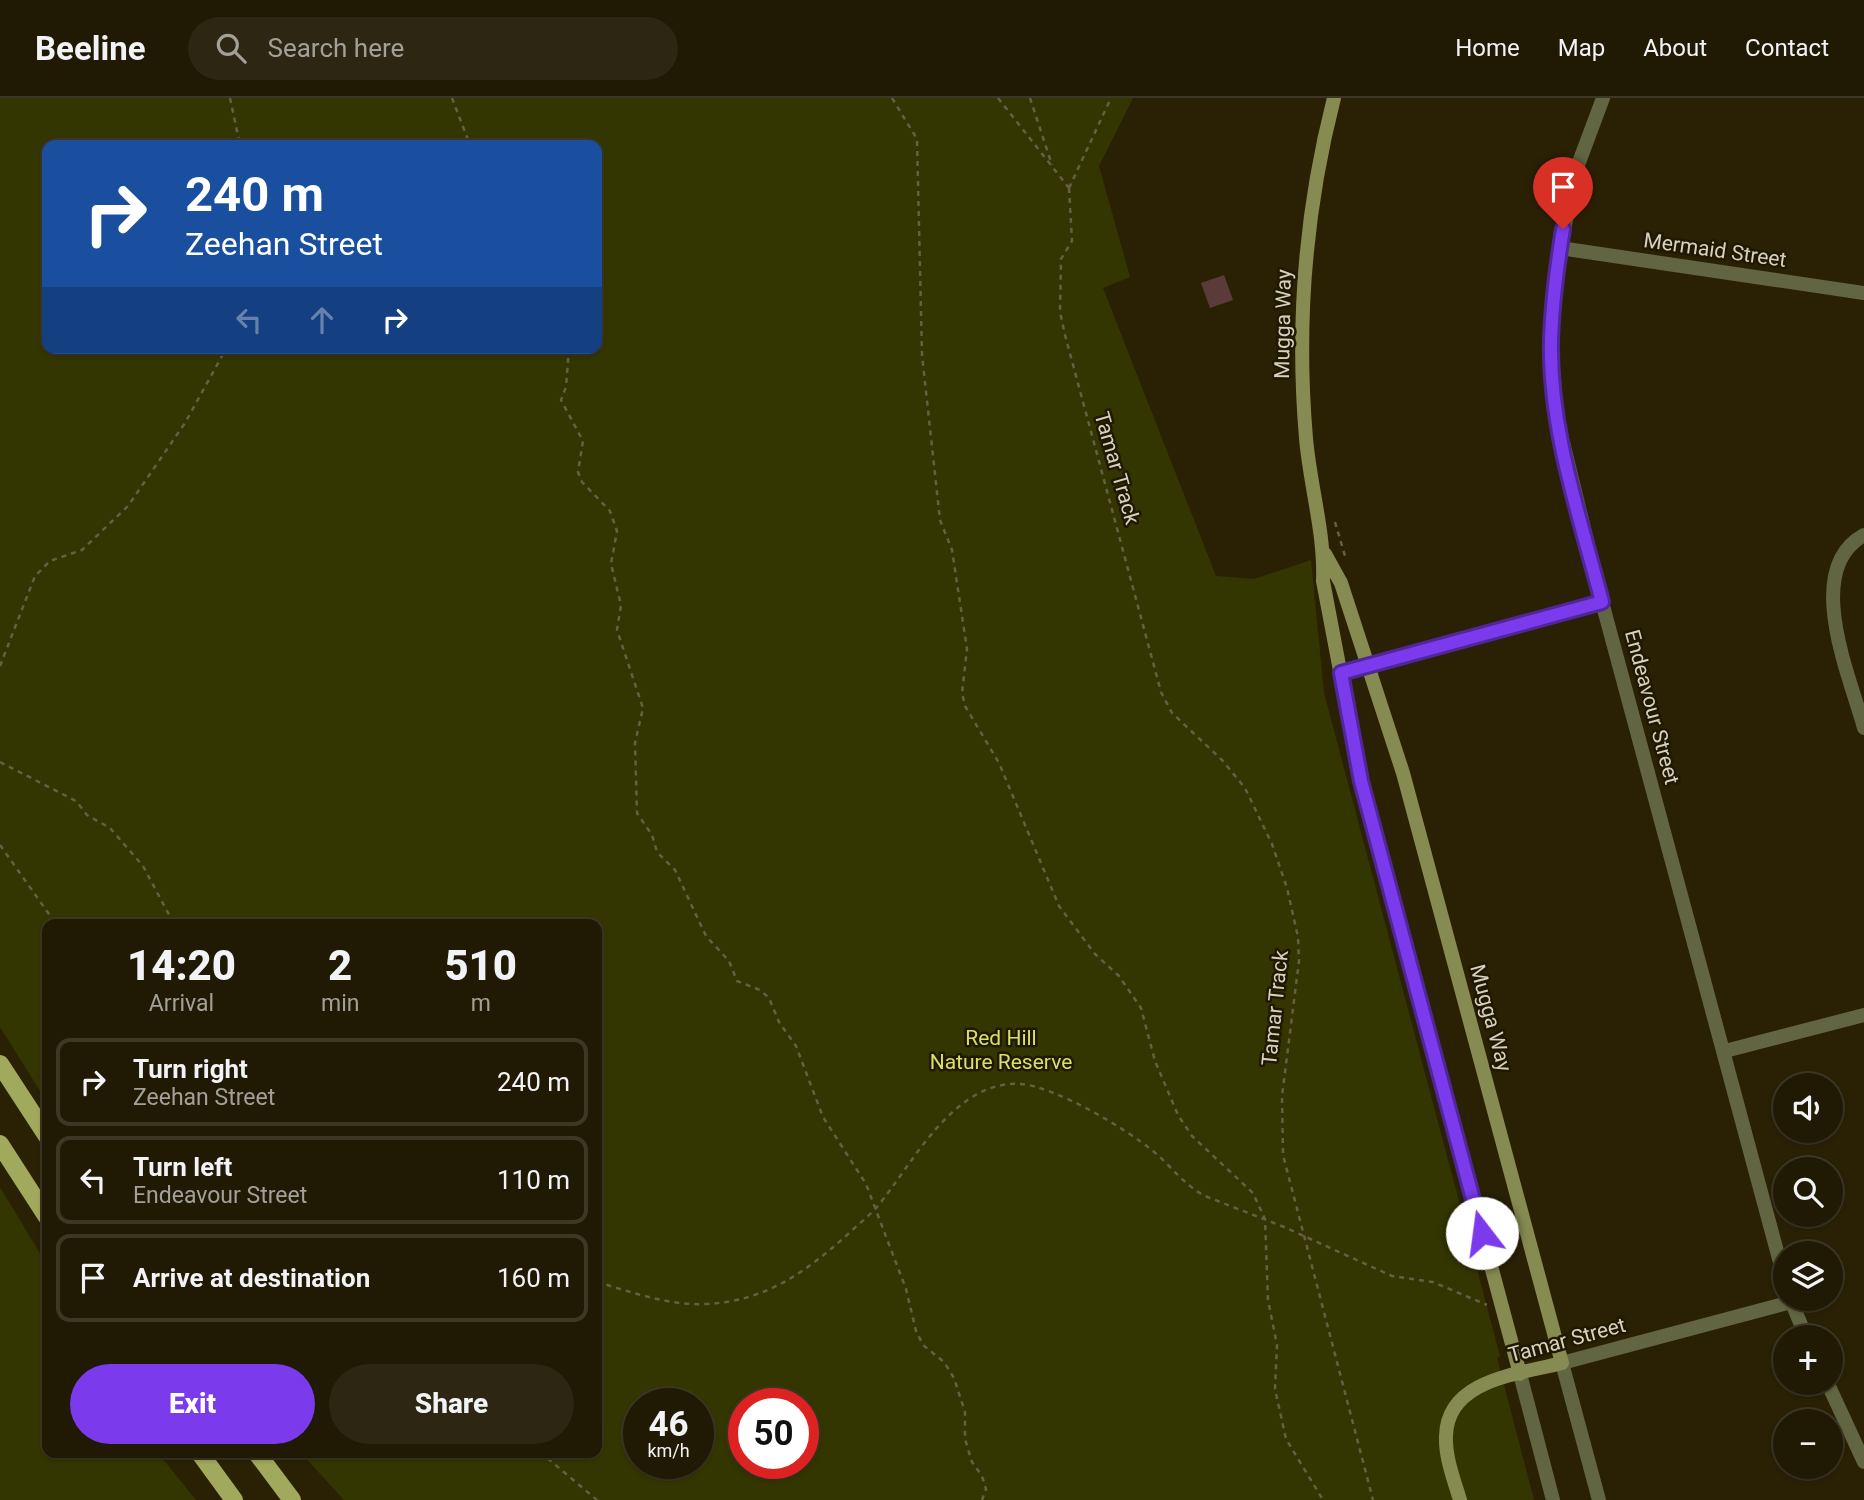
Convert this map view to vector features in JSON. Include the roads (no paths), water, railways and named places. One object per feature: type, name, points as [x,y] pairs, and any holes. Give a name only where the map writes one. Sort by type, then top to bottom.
[{"type":"main road","name":"Mugga Way","points":[[1334,98],[1312,197],[1300,325],[1306,437],[1315,508],[1325,553],[1341,583],[1403,773],[1562,1363]]},
{"type":"main road","name":"Mugga Way","points":[[1325,553],[1323,581],[1361,781],[1520,1374]]},
{"type":"main road","points":[[0,1064],[42,1128]]},
{"type":"main road","points":[[0,1144],[42,1209]]},
{"type":"main road","name":"Tamar Street","points":[[1460,1500],[1447,1446],[1451,1413],[1462,1398],[1481,1385],[1562,1363]]},
{"type":"main road","points":[[203,1458],[234,1500]]},
{"type":"main road","points":[[260,1458],[292,1500]]},
{"type":"street","name":"Endeavour Street","points":[[1603,98],[1578,165],[1560,248],[1551,341],[1557,418],[1602,602],[1775,1241]]},
{"type":"street","name":"Mermaid Street","points":[[1560,248],[1864,293]]},
{"type":"street","points":[[1864,535],[1848,547],[1839,562],[1831,601],[1864,728]]},
{"type":"street","points":[[1341,673],[1602,602]]},
{"type":"street","points":[[1724,1051],[1864,1015]]},
{"type":"street","name":"Tamar Street","points":[[1562,1363],[1773,1305]]},
{"type":"street","name":"Mugga Way","points":[[1562,1363],[1599,1500]]},
{"type":"street","name":"Mugga Way","points":[[1520,1374],[1553,1500]]},
{"type":"street","points":[[1833,1395],[1864,1462]]},
{"type":"park label","name":"Red Hill Nature Reserve","points":[[1001,1050]]}]
